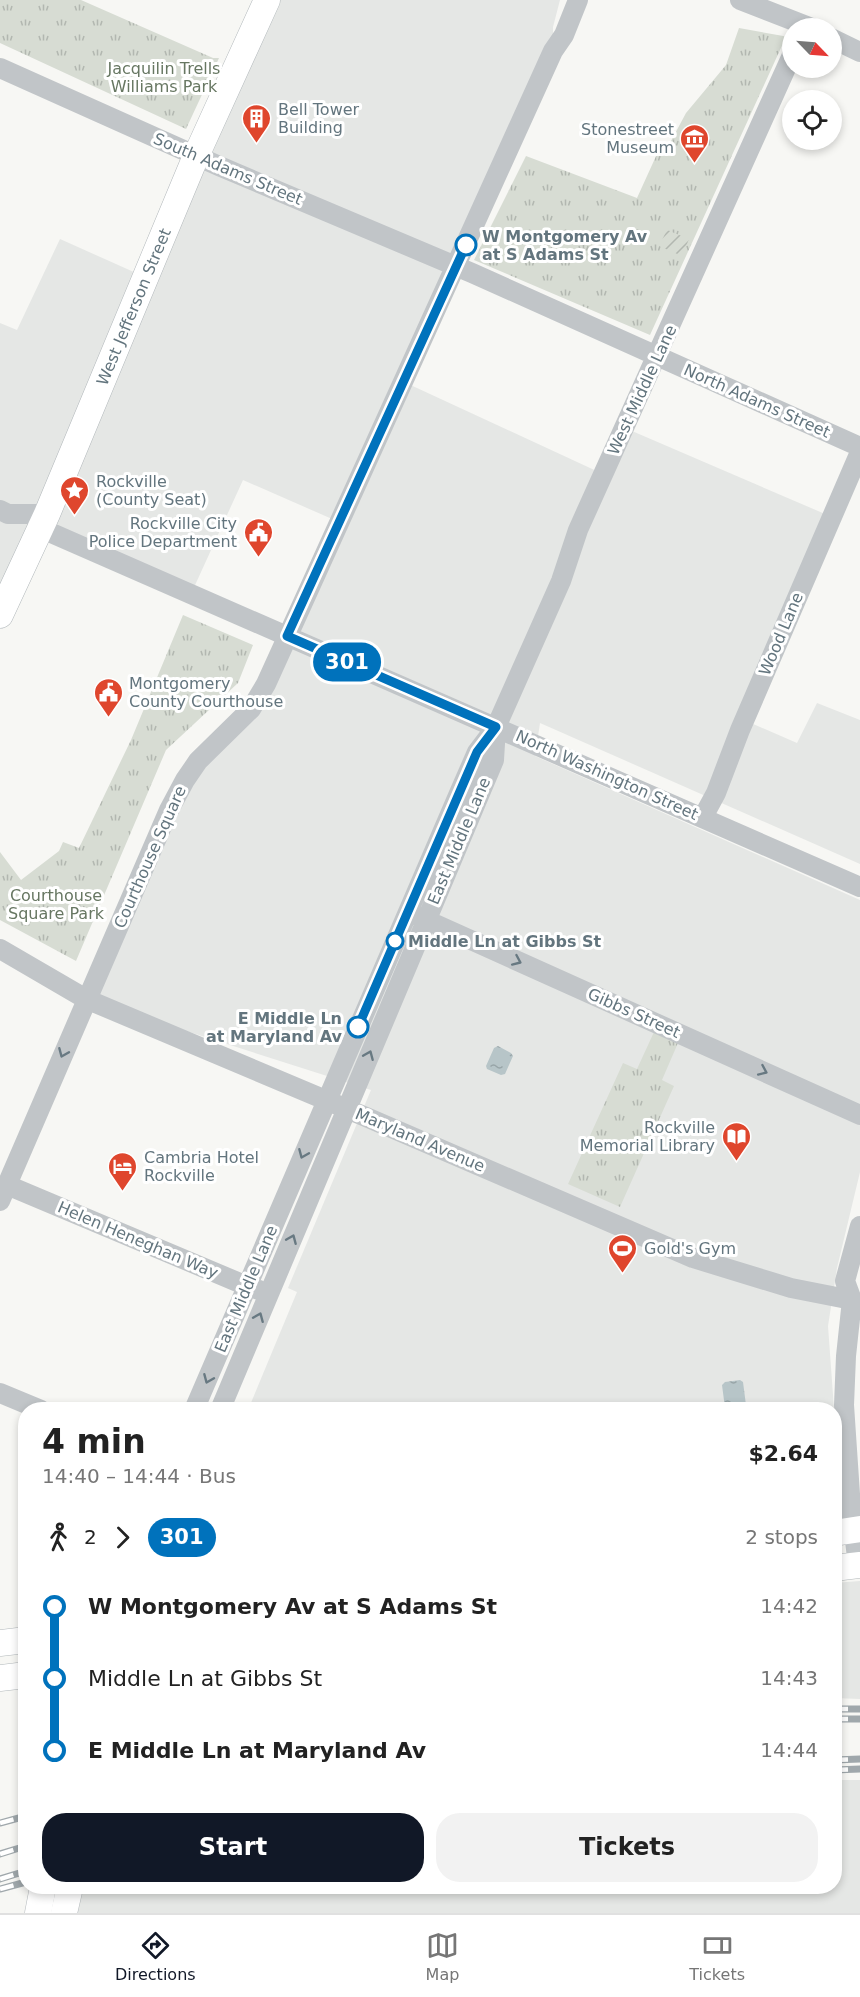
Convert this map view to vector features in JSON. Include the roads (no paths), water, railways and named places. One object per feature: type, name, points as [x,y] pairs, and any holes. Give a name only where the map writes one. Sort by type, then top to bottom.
[{"type":"main road","name":"West Jefferson Street","points":[[0,615],[41,528],[196,156],[267,0]]},
{"type":"main road","points":[[0,1643],[18,1641]]},
{"type":"main road","points":[[0,1678],[18,1676]]},
{"type":"main road","points":[[38,1913],[42,1894]]},
{"type":"main road","points":[[64,1913],[68,1894]]},
{"type":"street","points":[[553,51],[556,28],[565,0]]},
{"type":"street","points":[[553,51],[564,35],[578,0]]},
{"type":"street","points":[[740,0],[785,18]]},
{"type":"street","points":[[842,43],[860,52]]},
{"type":"street","name":"Courthouse Square","points":[[4,1193],[86,999],[170,810],[185,780],[198,761],[251,709],[266,684],[553,51]]},
{"type":"street","name":"South Adams Street","points":[[0,68],[196,156],[457,267]]},
{"type":"street","name":"West Middle Lane","points":[[496,727],[561,581],[578,530],[782,77]]},
{"type":"street","name":"North Adams Street","points":[[457,267],[860,447]]},
{"type":"street","name":"Wood Lane","points":[[703,817],[716,793],[740,730],[860,452]]},
{"type":"street","points":[[4,512],[41,528]]},
{"type":"street","points":[[4,512],[41,528]]},
{"type":"street","name":"North Washington Street","points":[[41,528],[860,887]]},
{"type":"street","name":"East Middle Lane","points":[[197,1402],[327,1101],[494,760],[496,727]]},
{"type":"street","name":"East Middle Lane","points":[[223,1402],[347,1108],[417,916]]},
{"type":"street","name":"Gibbs Street","points":[[417,916],[860,1115]]},
{"type":"street","name":"Maryland Avenue","points":[[0,949],[86,999],[347,1108],[705,1263],[791,1288],[856,1295]]},
{"type":"street","name":"Helen Heneghan Way","points":[[4,1193],[269,1293]]},
{"type":"street","points":[[851,1566],[844,1405],[846,1356],[856,1295],[845,1281],[860,1226]]},
{"type":"street","points":[[0,1393],[21,1402]]},
{"type":"water","points":[[498,1046],[513,1056],[505,1074],[501,1075],[487,1069],[486,1066],[494,1048]]},
{"type":"water","points":[[740,1380],[743,1382],[746,1402],[724,1402],[722,1385],[725,1382]]},
{"type":"railway","points":[[842,1709],[860,1709]]},
{"type":"railway","points":[[842,1719],[860,1719]]},
{"type":"railway","points":[[842,1760],[860,1759]]},
{"type":"railway","points":[[842,1770],[860,1769]]},
{"type":"railway","points":[[0,1823],[18,1818]]},
{"type":"railway","points":[[0,1854],[18,1848]]},
{"type":"railway","points":[[0,1879],[18,1873]]},
{"type":"railway","points":[[0,1889],[18,1884]]},
{"type":"place","name":"Bell Tower Building","points":[[257,144]]},
{"type":"place","name":"Stonestreet Museum","points":[[695,164]]},
{"type":"place","name":"W Montgomery Av at S Adams St","points":[[466,245]]},
{"type":"place","name":"Rockville (County Seat)","points":[[75,516]]},
{"type":"place","name":"Rockville City Police Department","points":[[258,558]]},
{"type":"place","name":"Montgomery County Courthouse","points":[[108,718]]},
{"type":"place","name":"Middle Ln at Gibbs St","points":[[395,941]]},
{"type":"place","name":"E Middle Ln at Maryland Av","points":[[358,1027]]},
{"type":"place","name":"Rockville Memorial Library","points":[[736,1162]]},
{"type":"place","name":"Cambria Hotel Rockville","points":[[123,1192]]},
{"type":"place","name":"Gold's Gym","points":[[623,1274]]},
{"type":"park label","name":"Jacquilin Trells Williams Park","points":[[164,77]]},
{"type":"park label","name":"Courthouse Square Park","points":[[56,904]]}]
